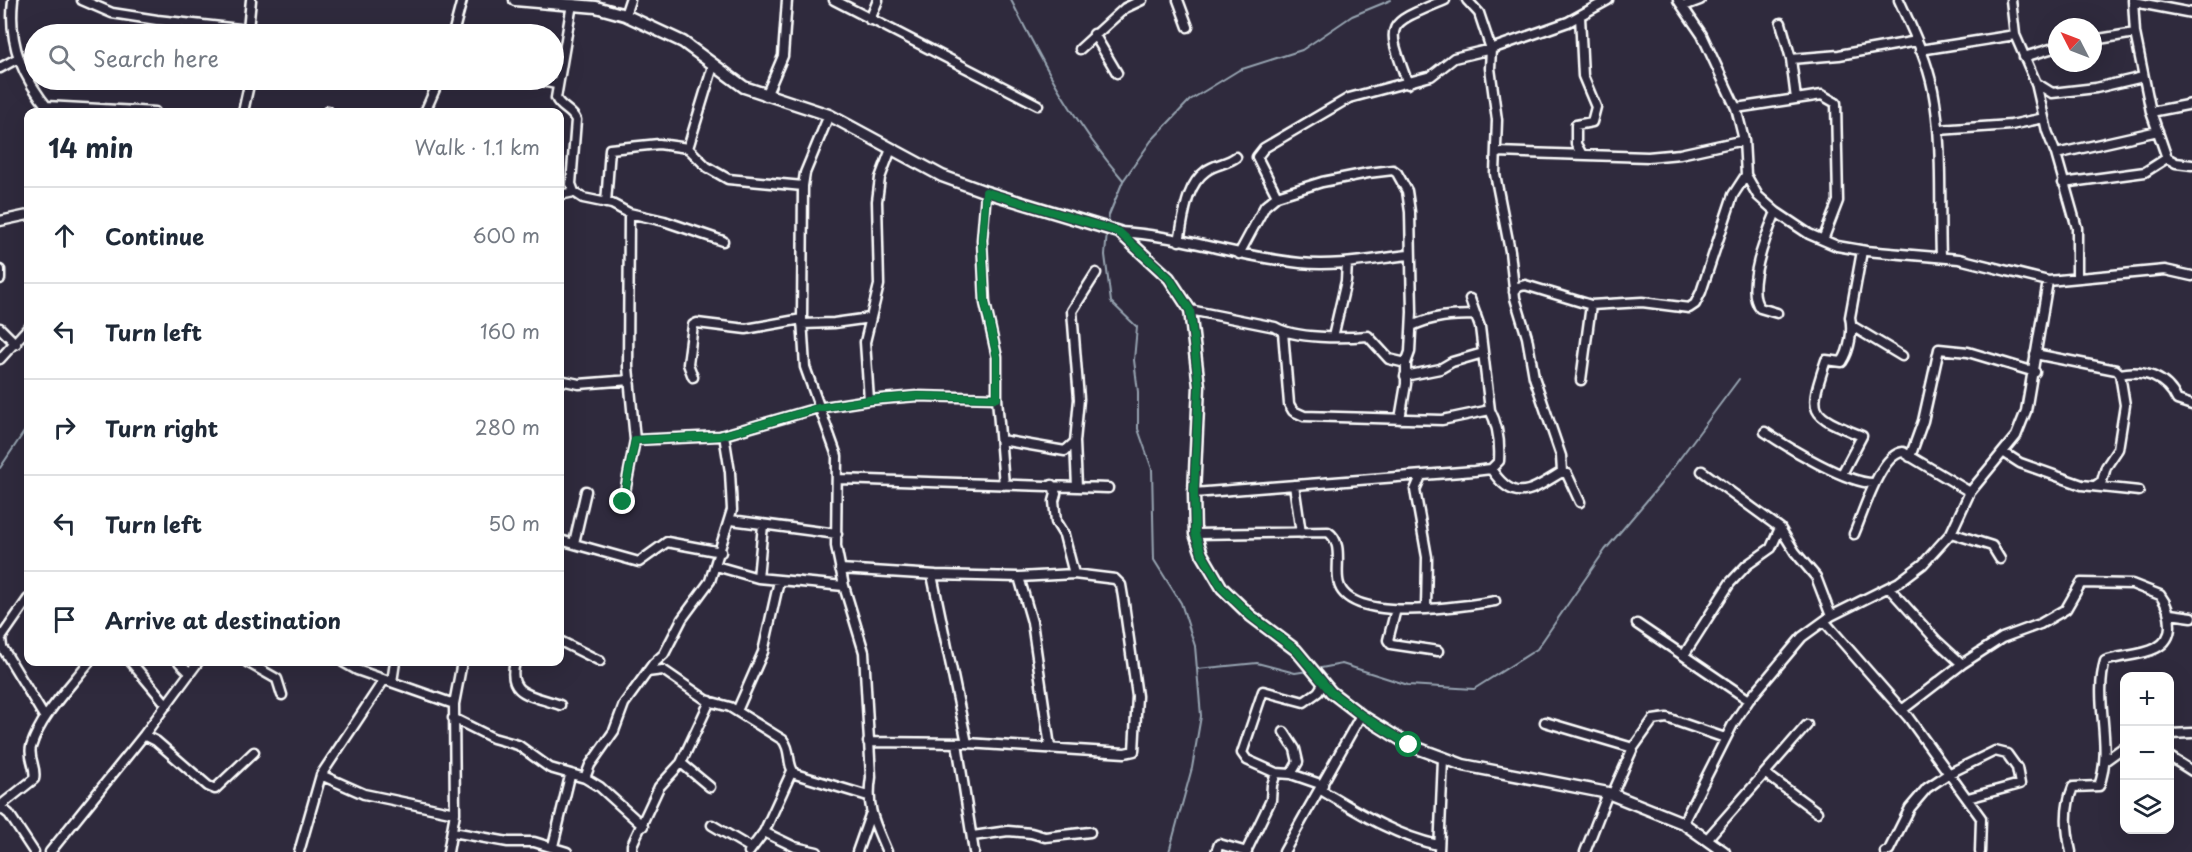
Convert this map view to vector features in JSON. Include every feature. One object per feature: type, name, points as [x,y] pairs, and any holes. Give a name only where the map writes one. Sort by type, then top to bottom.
[{"type":"street","points":[[14,0],[13,21],[18,58],[24,73]]},
{"type":"street","points":[[82,0],[112,13],[194,24]]},
{"type":"street","points":[[251,0],[253,24]]},
{"type":"street","points":[[456,24],[462,0]]},
{"type":"street","points":[[515,0],[576,3],[625,15],[683,42],[712,66],[744,87],[829,115],[942,176],[1103,229],[1144,234],[1239,254],[1301,263],[1347,263],[1410,255]]},
{"type":"street","points":[[625,15],[630,0]]},
{"type":"street","points":[[766,96],[783,56],[787,0]]},
{"type":"street","points":[[834,0],[1038,105]]},
{"type":"street","points":[[870,20],[878,0]]},
{"type":"street","points":[[1080,49],[1125,8],[1142,0]]},
{"type":"street","points":[[1178,0],[1188,27]]},
{"type":"street","points":[[1408,84],[1392,37],[1393,29],[1401,20],[1445,0]]},
{"type":"street","points":[[1467,0],[1479,13],[1491,49],[1490,68],[1495,93],[1496,174],[1510,251],[1514,292],[1534,377],[1561,456],[1562,472]]},
{"type":"street","points":[[1277,196],[1257,157],[1260,151],[1349,98],[1431,76],[1454,58],[1491,49],[1580,16],[1608,0]]},
{"type":"street","points":[[1700,0],[1681,3],[1702,35],[1736,108],[1744,140],[1746,175],[1758,196],[1776,212],[1823,240],[1837,246],[1862,251],[1941,256],[2048,281],[2165,270],[2191,275]]},
{"type":"street","points":[[1899,0],[1917,41],[1933,90],[1938,130],[1941,256]]},
{"type":"street","points":[[2011,0],[2015,35],[2036,84],[2077,228],[2077,278]]},
{"type":"street","points":[[2192,13],[2133,1],[2135,33],[2151,112],[2168,158],[2176,163],[2192,165]]},
{"type":"street","points":[[564,52],[576,3]]},
{"type":"street","points":[[1580,16],[1583,76],[1596,107],[1592,122],[1576,125],[1576,144],[1581,153]]},
{"type":"street","points":[[1781,23],[1791,59],[1796,99]]},
{"type":"street","points":[[2102,38],[2135,33]]},
{"type":"street","points":[[1095,34],[1117,73]]},
{"type":"street","points":[[1920,50],[2015,35]]},
{"type":"street","points":[[1791,59],[1839,56],[1917,41]]},
{"type":"street","points":[[2024,57],[2048,50]]},
{"type":"street","points":[[0,68],[18,58]]},
{"type":"street","points":[[688,148],[712,66]]},
{"type":"street","points":[[2036,84],[2052,93],[2096,88],[2143,76]]},
{"type":"street","points":[[33,90],[47,108]]},
{"type":"street","points":[[244,108],[248,90]]},
{"type":"street","points":[[427,108],[435,90]]},
{"type":"street","points":[[557,90],[558,104],[573,114],[576,120],[570,184],[574,192],[583,198],[606,203],[629,213],[664,221],[723,241]]},
{"type":"street","points":[[1736,108],[1822,95],[1836,103],[1838,201],[1823,240]]},
{"type":"street","points":[[2151,112],[2192,104]]},
{"type":"street","points":[[829,115],[805,173],[803,186],[802,322],[805,367],[837,456],[839,478],[837,534],[840,569],[864,652],[870,815],[887,852]]},
{"type":"street","points":[[1938,130],[2011,125],[2044,118]]},
{"type":"street","points":[[2056,154],[2158,131]]},
{"type":"street","points":[[1497,153],[1648,156],[1680,154],[1744,140]]},
{"type":"street","points":[[606,203],[610,149],[659,144],[688,148],[707,167],[728,179],[803,186]]},
{"type":"street","points":[[869,400],[864,342],[879,285],[880,178],[891,149]]},
{"type":"street","points":[[1179,241],[1188,196],[1197,180],[1206,170],[1236,157]]},
{"type":"street","points":[[2063,183],[2145,172],[2168,158]]},
{"type":"street","points":[[1239,254],[1265,206],[1277,196],[1322,182],[1393,170],[1407,191],[1412,326],[1400,419]]},
{"type":"street","points":[[1514,292],[1518,287],[1525,285],[1591,304],[1642,302],[1689,308],[1695,304],[1733,195],[1746,175]]},
{"type":"street","points":[[564,194],[574,192]]},
{"type":"street","points":[[986,192],[982,240],[985,303],[997,357],[997,398],[1004,485]]},
{"type":"street","points":[[1776,212],[1764,241],[1753,293],[1760,308],[1777,313]]},
{"type":"street","points":[[623,502],[635,440],[630,380],[629,213]]},
{"type":"street","points":[[0,221],[24,216]]},
{"type":"street","points":[[1119,232],[1169,278],[1190,310],[1199,386],[1194,493],[1195,534],[1202,554],[1222,588],[1251,616],[1296,650],[1324,683],[1361,715],[1409,745],[1443,759],[1610,794],[1683,823],[1724,852]]},
{"type":"street","points":[[1842,474],[1862,436],[1820,416],[1815,408],[1814,400],[1826,360],[1842,362],[1846,356],[1852,326],[1850,317],[1862,251]]},
{"type":"street","points":[[1333,336],[1346,281],[1347,263]]},
{"type":"street","points":[[0,270],[0,279]]},
{"type":"street","points":[[1077,487],[1075,442],[1079,399],[1072,311],[1096,273]]},
{"type":"street","points":[[1683,823],[1725,738],[1749,700],[1802,637],[1827,619],[1889,588],[1923,564],[1951,533],[1971,492],[2016,436],[2026,411],[2035,372],[2035,354],[2048,281]]},
{"type":"street","points":[[1194,493],[1491,469],[1499,461],[1500,451],[1495,420],[1490,410],[1476,315],[1470,299]]},
{"type":"street","points":[[1581,380],[1591,304]]},
{"type":"street","points":[[1190,310],[1275,327],[1283,332],[1368,336],[1389,359],[1406,363]]},
{"type":"street","points":[[1412,326],[1428,319],[1448,315],[1476,315]]},
{"type":"street","points":[[693,377],[688,364],[693,325],[697,323],[746,328],[802,322],[834,323],[870,318]]},
{"type":"street","points":[[1852,326],[1902,357]]},
{"type":"street","points":[[0,328],[16,344]]},
{"type":"street","points":[[1283,332],[1288,404],[1293,411],[1304,416],[1442,420],[1490,410]]},
{"type":"street","points":[[0,359],[24,333]]},
{"type":"street","points":[[1910,457],[1923,421],[1939,349],[1968,352],[2035,372]]},
{"type":"street","points":[[1405,376],[1440,369],[1452,362],[1483,353]]},
{"type":"street","points":[[2035,354],[2116,370],[2120,375],[2125,405],[2118,449],[2106,467],[2102,481],[2095,486]]},
{"type":"street","points":[[2120,375],[2133,371],[2160,379],[2171,387],[2176,400],[2192,405]]},
{"type":"street","points":[[564,381],[579,384],[630,380]]},
{"type":"street","points":[[635,440],[724,435],[818,408],[869,400],[917,396],[997,398]]},
{"type":"street","points":[[1765,432],[1787,447],[1842,474],[1862,483],[1874,483]]},
{"type":"street","points":[[585,778],[590,765],[614,731],[624,704],[646,672],[660,658],[682,619],[710,581],[730,520],[730,472],[724,435]]},
{"type":"street","points":[[1001,441],[1065,451],[1075,442]]},
{"type":"street","points":[[1854,534],[1874,483],[1893,454],[1903,452],[1971,492]]},
{"type":"street","points":[[2003,452],[2020,463],[2082,485],[2139,490]]},
{"type":"street","points":[[1491,469],[1507,489],[1520,492],[1539,487],[1562,472]]},
{"type":"street","points":[[1701,471],[1780,528],[1795,552],[1816,577],[1827,619],[1902,710],[1981,818],[1980,852]]},
{"type":"street","points":[[1562,472],[1567,474],[1580,502]]},
{"type":"street","points":[[1422,476],[1415,490],[1427,556],[1426,609]]},
{"type":"street","points":[[839,478],[1108,488]]},
{"type":"street","points":[[1052,485],[1056,494],[1053,501],[1056,522],[1064,535],[1074,574]]},
{"type":"street","points":[[1294,485],[1301,533]]},
{"type":"street","points":[[574,543],[586,491]]},
{"type":"street","points":[[730,520],[837,534]]},
{"type":"street","points":[[758,578],[764,525]]},
{"type":"street","points":[[1684,656],[1730,583],[1747,565],[1771,548],[1780,528]]},
{"type":"street","points":[[1195,534],[1328,532],[1334,536],[1337,545],[1338,582],[1341,590],[1349,599],[1396,609],[1426,609],[1495,601]]},
{"type":"street","points":[[1951,533],[1992,546],[2000,559]]},
{"type":"street","points":[[564,541],[639,562],[667,542],[721,552]]},
{"type":"street","points":[[716,566],[758,578],[844,586]]},
{"type":"street","points":[[840,569],[932,575],[1019,577],[1074,574],[1115,579],[1121,585],[1137,696],[1134,751],[1125,753],[967,743],[868,742]]},
{"type":"street","points":[[932,575],[967,743]]},
{"type":"street","points":[[1019,577],[1032,622],[1050,747]]},
{"type":"street","points":[[736,711],[763,652],[779,581]]},
{"type":"street","points":[[1902,710],[1962,664],[2002,638],[2040,624],[2066,609],[2077,587],[2086,581],[2132,584],[2160,595],[2170,614],[2171,629],[2167,640],[2161,647],[2104,661],[2102,681],[2106,760],[2099,786],[2073,787],[2068,799],[2065,823],[2071,852]]},
{"type":"street","points":[[1889,588],[1937,641],[1962,664]]},
{"type":"street","points":[[24,605],[1,639],[2,647],[45,718]]},
{"type":"street","points":[[1396,609],[1388,640],[1391,644],[1438,651]]},
{"type":"street","points":[[2170,614],[2192,617]]},
{"type":"street","points":[[1637,624],[1749,700]]},
{"type":"street","points":[[564,643],[600,661]]},
{"type":"street","points":[[660,658],[663,670]]},
{"type":"street","points":[[34,852],[9,814],[0,807],[34,779],[36,772],[30,750],[45,718],[86,666]]},
{"type":"street","points":[[134,666],[167,705]]},
{"type":"street","points":[[183,666],[190,673]]},
{"type":"street","points":[[50,852],[144,735],[195,666]]},
{"type":"street","points":[[254,666],[277,679],[282,695]]},
{"type":"street","points":[[350,666],[454,704]]},
{"type":"street","points":[[299,852],[321,775],[388,681],[393,666]]},
{"type":"street","points":[[448,852],[455,813],[453,718],[461,666]]},
{"type":"street","points":[[514,666],[511,676],[514,685],[525,692],[560,705]]},
{"type":"street","points":[[646,672],[663,670],[710,702],[736,711],[783,740],[788,746],[789,768],[795,774],[868,796]]},
{"type":"street","points":[[1324,683],[1318,692],[1304,702],[1263,691],[1242,753],[1247,760],[1276,773],[1291,774],[1322,787],[1383,826],[1439,848],[1443,759]]},
{"type":"street","points":[[632,852],[632,845],[643,826],[659,787],[681,763],[710,702]]},
{"type":"street","points":[[1284,852],[1361,715]]},
{"type":"street","points":[[453,718],[493,738],[518,745],[550,768],[570,776],[585,778],[600,787],[643,826]]},
{"type":"street","points":[[1585,852],[1610,794],[1649,722],[1667,718],[1725,738]]},
{"type":"street","points":[[1545,722],[1565,725],[1633,748]]},
{"type":"street","points":[[1707,838],[1807,725]]},
{"type":"street","points":[[1284,732],[1294,749],[1298,762],[1291,774]]},
{"type":"street","points":[[2174,734],[2192,733]]},
{"type":"street","points":[[144,735],[156,741],[208,786],[215,789],[254,752]]},
{"type":"street","points":[[957,743],[974,852]]},
{"type":"street","points":[[2106,760],[2120,750]]},
{"type":"street","points":[[1885,852],[1889,850],[1910,808],[1927,788],[1948,774],[1995,751],[2007,754],[2017,768],[2019,784],[1968,798]]},
{"type":"street","points":[[2174,760],[2192,771]]},
{"type":"street","points":[[681,763],[710,787]]},
{"type":"street","points":[[712,825],[750,850],[764,832],[792,771]]},
{"type":"street","points":[[1216,852],[1219,844],[1247,852],[1271,800],[1276,773]]},
{"type":"street","points":[[1766,774],[1817,812]]},
{"type":"street","points":[[321,775],[364,794],[455,813]]},
{"type":"street","points":[[553,846],[570,776]]},
{"type":"street","points":[[0,818],[9,814]]},
{"type":"street","points":[[857,852],[870,815]]},
{"type":"street","points":[[973,836],[1008,831],[1045,837],[1090,832]]},
{"type":"street","points":[[453,832],[553,846],[567,852]]},
{"type":"street","points":[[764,832],[795,847],[817,852]]},
{"type":"waterway","points":[[1011,0],[1061,94],[1090,138],[1123,180]]},
{"type":"waterway","points":[[1108,224],[1109,215],[1123,181],[1151,141],[1190,100],[1239,70],[1302,50],[1352,16],[1391,0]]},
{"type":"waterway","points":[[1107,232],[1105,255],[1111,302],[1137,327],[1134,360],[1138,392],[1138,429],[1152,469],[1154,560],[1181,603],[1195,646],[1201,716],[1192,768],[1169,852]]},
{"type":"waterway","points":[[1316,669],[1342,664],[1408,685],[1474,689],[1537,649],[1605,550],[1660,485],[1739,379]]},
{"type":"waterway","points":[[0,468],[24,432]]},
{"type":"waterway","points":[[1197,669],[1257,663],[1295,673],[1308,671]]},
{"type":"route","points":[[623,502],[635,440],[678,440],[720,436],[818,408],[869,400],[917,396],[997,398],[997,357],[985,303],[982,240],[986,192],[1119,232],[1169,278],[1190,310],[1199,386],[1194,493],[1195,534],[1208,566],[1222,588],[1251,616],[1296,650],[1331,692],[1361,715],[1409,745]]}]
